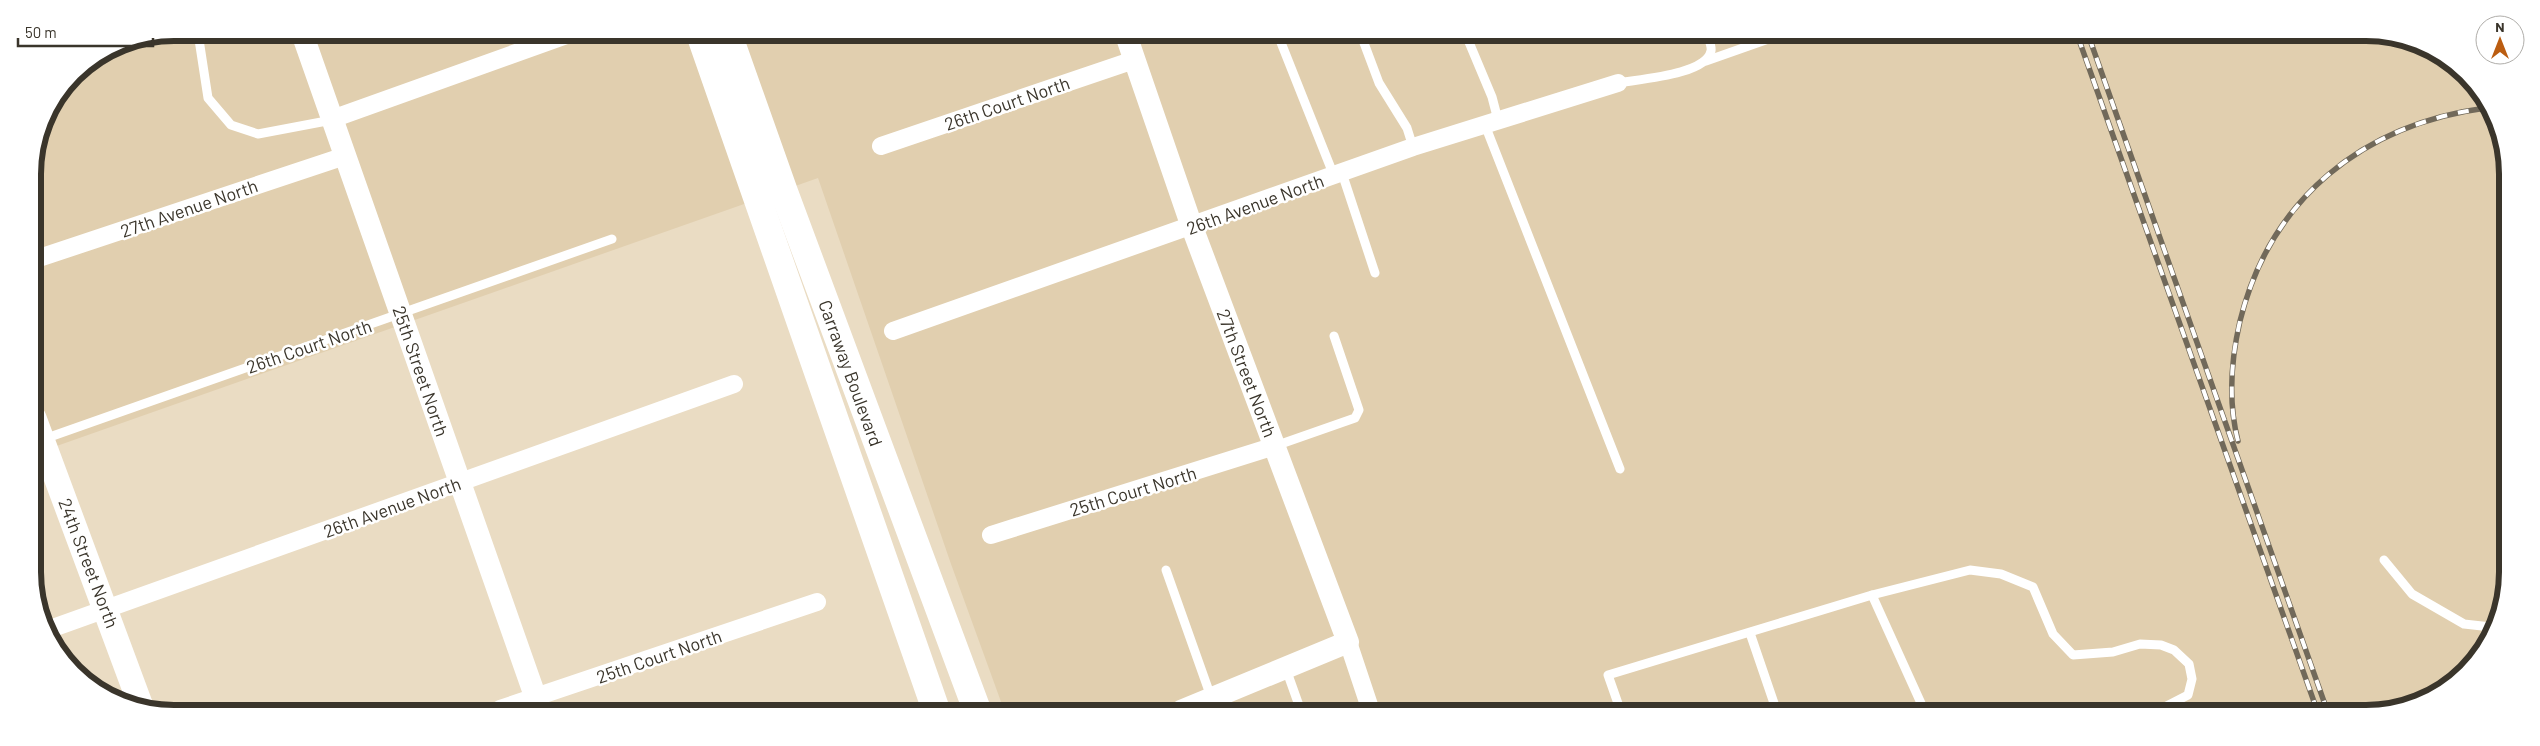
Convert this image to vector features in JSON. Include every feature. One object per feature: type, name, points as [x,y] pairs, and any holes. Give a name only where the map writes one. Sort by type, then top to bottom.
[{"type":"main road","name":"Carraway Boulevard","points":[[704,41],[740,107],[975,705]]},
{"type":"main road","name":"Carraway Boulevard","points":[[729,41],[740,107],[934,705]]},
{"type":"main road","name":"24th Street North","points":[[41,445],[106,609],[139,700]]},
{"type":"street","name":"25th Street North","points":[[305,41],[538,703]]},
{"type":"street","points":[[332,120],[532,41]]},
{"type":"street","name":"27th Street North","points":[[1128,41],[1192,227],[1348,642],[1369,704]]},
{"type":"street","name":"26th Court North","points":[[881,146],[1134,60]]},
{"type":"street","name":"26th Avenue North","points":[[893,331],[1192,227],[1414,147],[1618,83]]},
{"type":"street","name":"27th Avenue North","points":[[42,257],[345,156]]},
{"type":"street","name":"26th Avenue North","points":[[54,628],[734,384]]},
{"type":"street","name":"25th Court North","points":[[991,535],[1274,446]]},
{"type":"street","name":"25th Court North","points":[[538,703],[817,602]]},
{"type":"street","points":[[1214,704],[1285,668],[1348,642]]},
{"type":"lane","points":[[199,41],[208,98],[231,126],[258,134],[332,120]]},
{"type":"lane","points":[[1281,41],[1338,174],[1375,273]]},
{"type":"lane","points":[[1363,41],[1379,83],[1407,128],[1414,147]]},
{"type":"lane","points":[[1469,41],[1492,97],[1491,122],[1620,469]]},
{"type":"lane","points":[[1706,61],[1711,50],[1709,41]]},
{"type":"lane","points":[[1618,83],[1688,71],[1706,61],[1762,41]]},
{"type":"lane","name":"26th Court North","points":[[41,433],[401,314],[612,239]]},
{"type":"lane","points":[[1274,446],[1355,418],[1358,410],[1334,336]]},
{"type":"lane","points":[[2384,560],[2412,594],[2464,624],[2487,627]]},
{"type":"lane","points":[[1166,570],[1214,704]]},
{"type":"lane","points":[[1618,704],[1608,675],[1872,595],[1970,570],[2001,574],[2033,587],[2053,634],[2073,656],[2113,652],[2140,644],[2161,645],[2174,650],[2189,664],[2192,679],[2188,695],[2170,704]]},
{"type":"lane","points":[[1872,595],[1921,704]]},
{"type":"lane","points":[[1750,633],[1774,704]]},
{"type":"lane","points":[[1285,668],[1299,704]]},
{"type":"shaded area","points":[[157,42],[2383,42],[2409,48],[2425,55],[2454,74],[2466,86],[2485,115],[2492,131],[2498,157],[2499,572],[2494,606],[2489,623],[2476,646],[2454,672],[2417,695],[2392,702],[2375,704],[1002,705],[951,564],[818,178],[41,451],[42,157],[46,140],[51,123],[64,100],[86,74],[123,51]]},
{"type":"railway","points":[[2079,41],[2315,704]]},
{"type":"railway","points":[[2090,41],[2325,704]]},
{"type":"railway","points":[[2238,441],[2232,396],[2234,351],[2240,321],[2254,277],[2274,238],[2299,204],[2328,175],[2362,150],[2400,131],[2441,117],[2481,109]]}]
